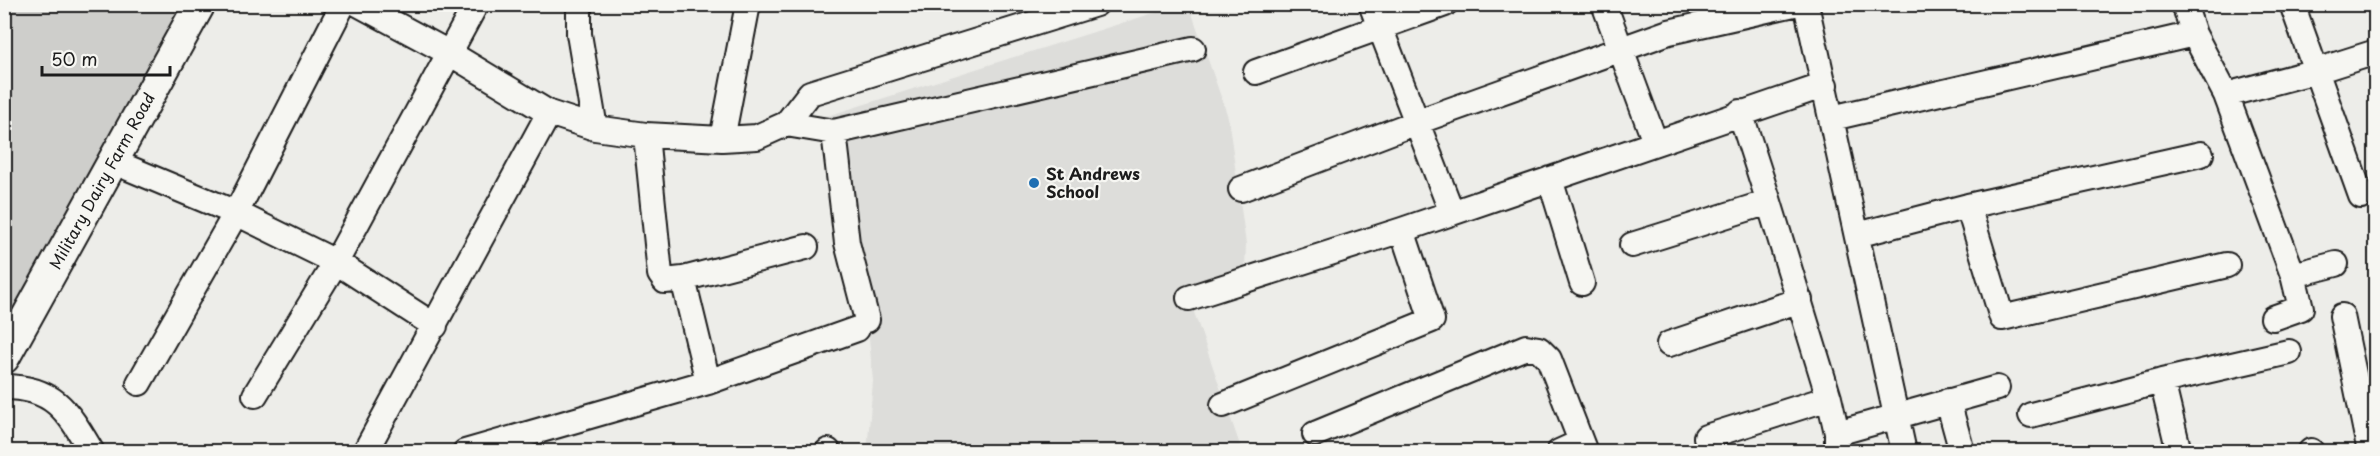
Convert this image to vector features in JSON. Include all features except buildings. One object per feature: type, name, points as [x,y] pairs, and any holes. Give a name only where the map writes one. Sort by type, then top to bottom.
[{"type":"main road","name":"Military Dairy Farm Road","points":[[4,358],[200,4]]},
{"type":"street","points":[[140,383],[236,213],[343,4]]},
{"type":"street","points":[[358,4],[451,54],[549,113],[595,128],[646,135],[722,138],[757,137],[786,124],[810,93],[1096,4]]},
{"type":"street","points":[[255,395],[336,262],[451,54],[476,4]]},
{"type":"street","points":[[579,4],[579,34],[595,128]]},
{"type":"street","points":[[722,138],[748,4]]},
{"type":"street","points":[[1371,4],[1452,213]]},
{"type":"street","points":[[1256,72],[1444,4]]},
{"type":"street","points":[[1604,4],[1655,142]]},
{"type":"street","points":[[1241,189],[1417,122],[1669,32],[1794,4]]},
{"type":"street","points":[[1806,4],[1904,452]]},
{"type":"street","points":[[2184,4],[2194,34],[2226,95],[2293,275],[2301,308],[2273,318]]},
{"type":"street","points":[[2292,4],[2361,196]]},
{"type":"street","points":[[1832,118],[2194,34]]},
{"type":"street","points":[[786,124],[834,132],[1193,49]]},
{"type":"street","points":[[2226,95],[2376,52]]},
{"type":"street","points":[[1189,298],[1402,230],[1740,112],[1825,85]]},
{"type":"street","points":[[1740,112],[1829,398],[1837,442],[1896,416],[1997,388]]},
{"type":"street","points":[[365,452],[549,113]]},
{"type":"street","points":[[465,452],[708,381],[862,324],[843,219],[834,132]]},
{"type":"street","points":[[646,135],[660,274],[665,280],[682,279],[806,247]]},
{"type":"street","points":[[1857,235],[1968,206],[2201,154]]},
{"type":"street","points":[[114,162],[236,213],[336,262],[435,326]]},
{"type":"street","points":[[1550,179],[1582,283]]},
{"type":"street","points":[[1632,245],[1769,202]]},
{"type":"street","points":[[1968,206],[2002,318],[2227,265]]},
{"type":"street","points":[[1223,405],[1432,320],[1402,230]]},
{"type":"street","points":[[2293,275],[2336,264]]},
{"type":"street","points":[[682,279],[708,381]]},
{"type":"street","points":[[1669,344],[1800,300]]},
{"type":"street","points":[[2342,316],[2370,452]]},
{"type":"street","points":[[1315,434],[1526,348],[1539,348],[1549,359],[1583,447],[1559,452]]},
{"type":"street","points":[[2031,415],[2162,381],[2289,352]]},
{"type":"street","points":[[2162,381],[2179,452]]},
{"type":"street","points":[[4,387],[22,387],[49,395],[75,424],[92,452]]},
{"type":"street","points":[[1706,437],[1829,398]]},
{"type":"street","points":[[1948,401],[1962,452]]},
{"type":"shaded area","points":[[5,5],[203,5],[5,363]]},
{"type":"shaded area","name":"St Andrews School","points":[[1179,5],[1189,5],[1228,117],[1246,244],[1245,269],[1188,295],[1242,451],[867,451],[873,381],[869,338],[841,234],[821,132],[821,118]]},
{"type":"place","name":"St Andrews School","points":[[1034,183]]}]
